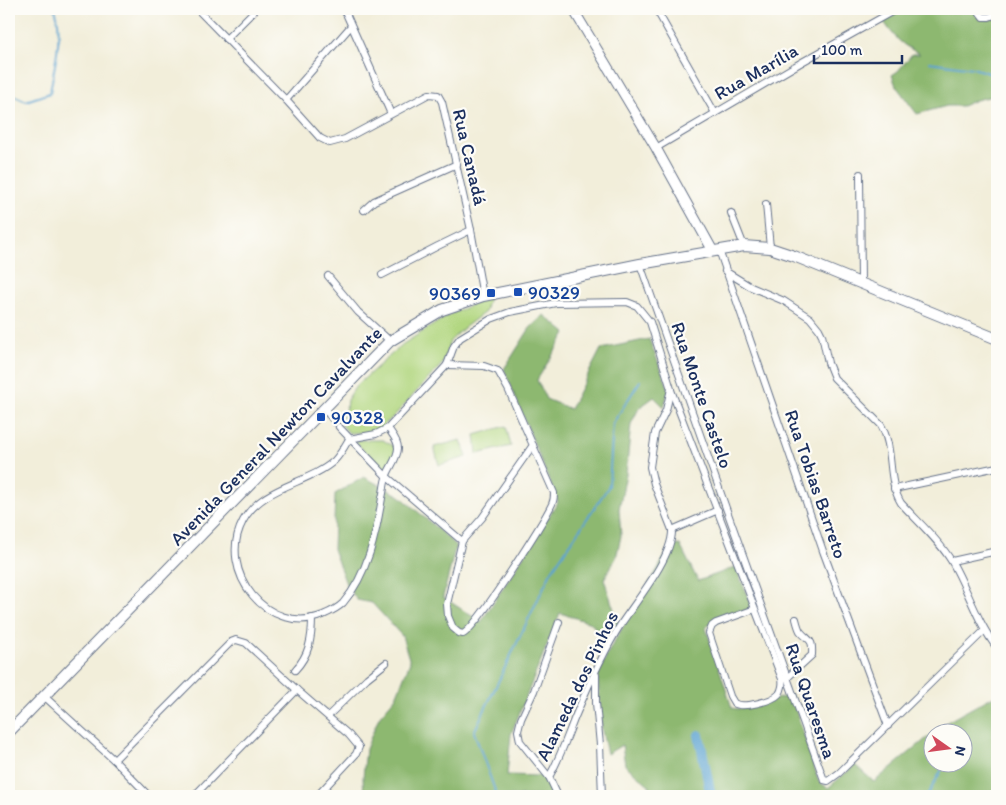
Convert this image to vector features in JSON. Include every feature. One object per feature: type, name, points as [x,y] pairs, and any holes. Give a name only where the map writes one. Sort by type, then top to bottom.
[{"type":"main road","points":[[573,9],[716,251]]},
{"type":"main road","name":"Avenida General Newton Cavalvante","points":[[9,732],[390,341],[442,310],[483,296],[640,264],[744,246],[770,248],[808,261],[997,339]]},
{"type":"street","name":"Rua Canadá","points":[[197,9],[286,100],[320,138],[327,143],[334,143],[345,139],[429,94],[438,95],[444,109],[457,164],[483,296]]},
{"type":"street","points":[[226,39],[256,9]]},
{"type":"street","points":[[344,9],[390,114]]},
{"type":"street","points":[[656,9],[715,113]]},
{"type":"street","name":"Rua Marília","points":[[656,148],[802,62],[897,9]]},
{"type":"street","points":[[978,10],[986,18],[997,14]]},
{"type":"street","points":[[286,100],[351,26]]},
{"type":"street","points":[[364,210],[374,201],[457,164]]},
{"type":"street","points":[[860,174],[861,284]]},
{"type":"street","points":[[766,204],[770,248]]},
{"type":"street","points":[[731,213],[744,246]]},
{"type":"street","points":[[382,275],[471,230]]},
{"type":"street","name":"Rua Tobias Barreto","points":[[716,251],[725,271],[820,542],[888,726]]},
{"type":"street","name":"Rua Monte Castelo","points":[[640,264],[736,536]]},
{"type":"street","points":[[725,271],[751,287],[774,296],[802,312],[819,329],[834,378],[881,425],[885,432],[890,446],[891,476],[894,489],[901,503],[937,541],[952,561],[984,631],[997,648]]},
{"type":"street","points":[[328,276],[358,312],[390,341]]},
{"type":"street","points":[[388,428],[398,449],[386,476],[374,542],[363,570],[342,604],[326,614],[312,618],[287,618],[270,612],[249,590],[237,567],[235,547],[238,534],[244,519],[256,505],[281,488],[320,470],[334,461],[349,439],[376,434],[388,428],[447,365],[454,346],[460,338],[491,319],[510,312],[564,302],[627,302],[637,306],[650,322],[671,389],[782,683],[780,694],[760,703],[742,705],[733,702],[709,633],[712,626],[716,623],[754,609]]},
{"type":"street","points":[[447,365],[484,366],[498,371],[508,388],[533,445],[554,493],[553,502],[537,529],[482,614],[467,632],[459,633],[453,628],[448,616],[447,604],[462,542],[482,518],[533,445]]},
{"type":"street","points":[[671,389],[669,403],[656,433],[650,467],[654,484],[672,530],[718,510]]},
{"type":"street","points":[[324,410],[349,439],[386,476],[462,542]]},
{"type":"street","points":[[894,489],[997,467]]},
{"type":"street","name":"Alameda dos Pinhos","points":[[550,777],[596,673],[620,625],[647,587],[666,553],[672,538],[672,530]]},
{"type":"street","name":"Rua Quaresma","points":[[736,536],[822,777],[826,781],[839,772],[888,726],[984,631]]},
{"type":"street","points":[[952,561],[997,551]]},
{"type":"street","points":[[295,670],[305,656],[309,646],[312,633],[312,618]]},
{"type":"street","points":[[788,678],[812,655],[813,647],[810,638],[799,630],[796,619]]},
{"type":"street","points":[[558,796],[550,777],[520,741],[518,731],[521,718],[530,700],[559,622]]},
{"type":"street","points":[[114,760],[231,642],[236,640],[246,643],[354,740],[359,749],[317,796]]},
{"type":"street","points":[[328,716],[367,678],[386,663]]},
{"type":"street","points":[[596,673],[602,796]]},
{"type":"street","points":[[194,796],[297,690]]},
{"type":"street","points":[[45,697],[114,760],[146,795]]},
{"type":"green space","points":[[903,9],[980,9],[986,20],[997,18],[997,95],[976,100],[962,106],[947,106],[917,114],[896,86],[892,75],[898,71],[912,54],[920,54],[898,40],[882,19]]},
{"type":"green space","points":[[489,297],[485,312],[450,341],[443,363],[394,416],[376,432],[349,433],[340,423],[344,418],[341,413],[346,409],[347,400],[356,386],[403,344],[449,315]]},
{"type":"green space","points":[[544,315],[566,333],[537,380],[546,399],[570,409],[601,349],[649,339],[669,389],[664,407],[654,397],[639,408],[631,424],[626,474],[619,509],[621,536],[616,558],[604,579],[618,622],[602,655],[600,634],[591,623],[560,613],[511,734],[507,775],[544,776],[553,796],[364,796],[363,777],[366,749],[379,717],[396,697],[410,662],[402,636],[372,603],[357,600],[346,584],[333,549],[335,494],[364,477],[400,496],[456,545],[443,597],[481,622],[558,502],[504,369],[530,328]]},
{"type":"green space","points":[[506,426],[511,446],[477,454],[475,435]]},
{"type":"green space","points":[[357,440],[383,440],[395,447],[395,454],[385,474],[356,442]]},
{"type":"green space","points":[[461,440],[467,457],[439,465],[434,447]]},
{"type":"green space","points":[[680,545],[698,581],[736,567],[752,608],[709,624],[706,628],[732,708],[738,709],[791,695],[819,782],[828,788],[855,765],[874,782],[924,740],[924,772],[974,772],[974,722],[947,722],[997,694],[997,796],[653,796],[649,785],[625,765],[622,745],[607,754],[602,731],[598,678],[611,647],[671,546]]},
{"type":"waterway","points":[[9,93],[26,101],[50,93],[59,29],[55,9]]},
{"type":"waterway","points":[[929,62],[973,68],[997,76]]},
{"type":"waterway","points":[[497,796],[474,732],[551,572],[609,486],[613,423],[640,381]]},
{"type":"waterway","points":[[699,735],[711,796]]},
{"type":"waterway","points":[[927,796],[940,772]]},
{"type":"place","name":"90329","points":[[518,292]]},
{"type":"place","name":"90369","points":[[491,293]]},
{"type":"place","name":"90328","points":[[321,417]]}]
